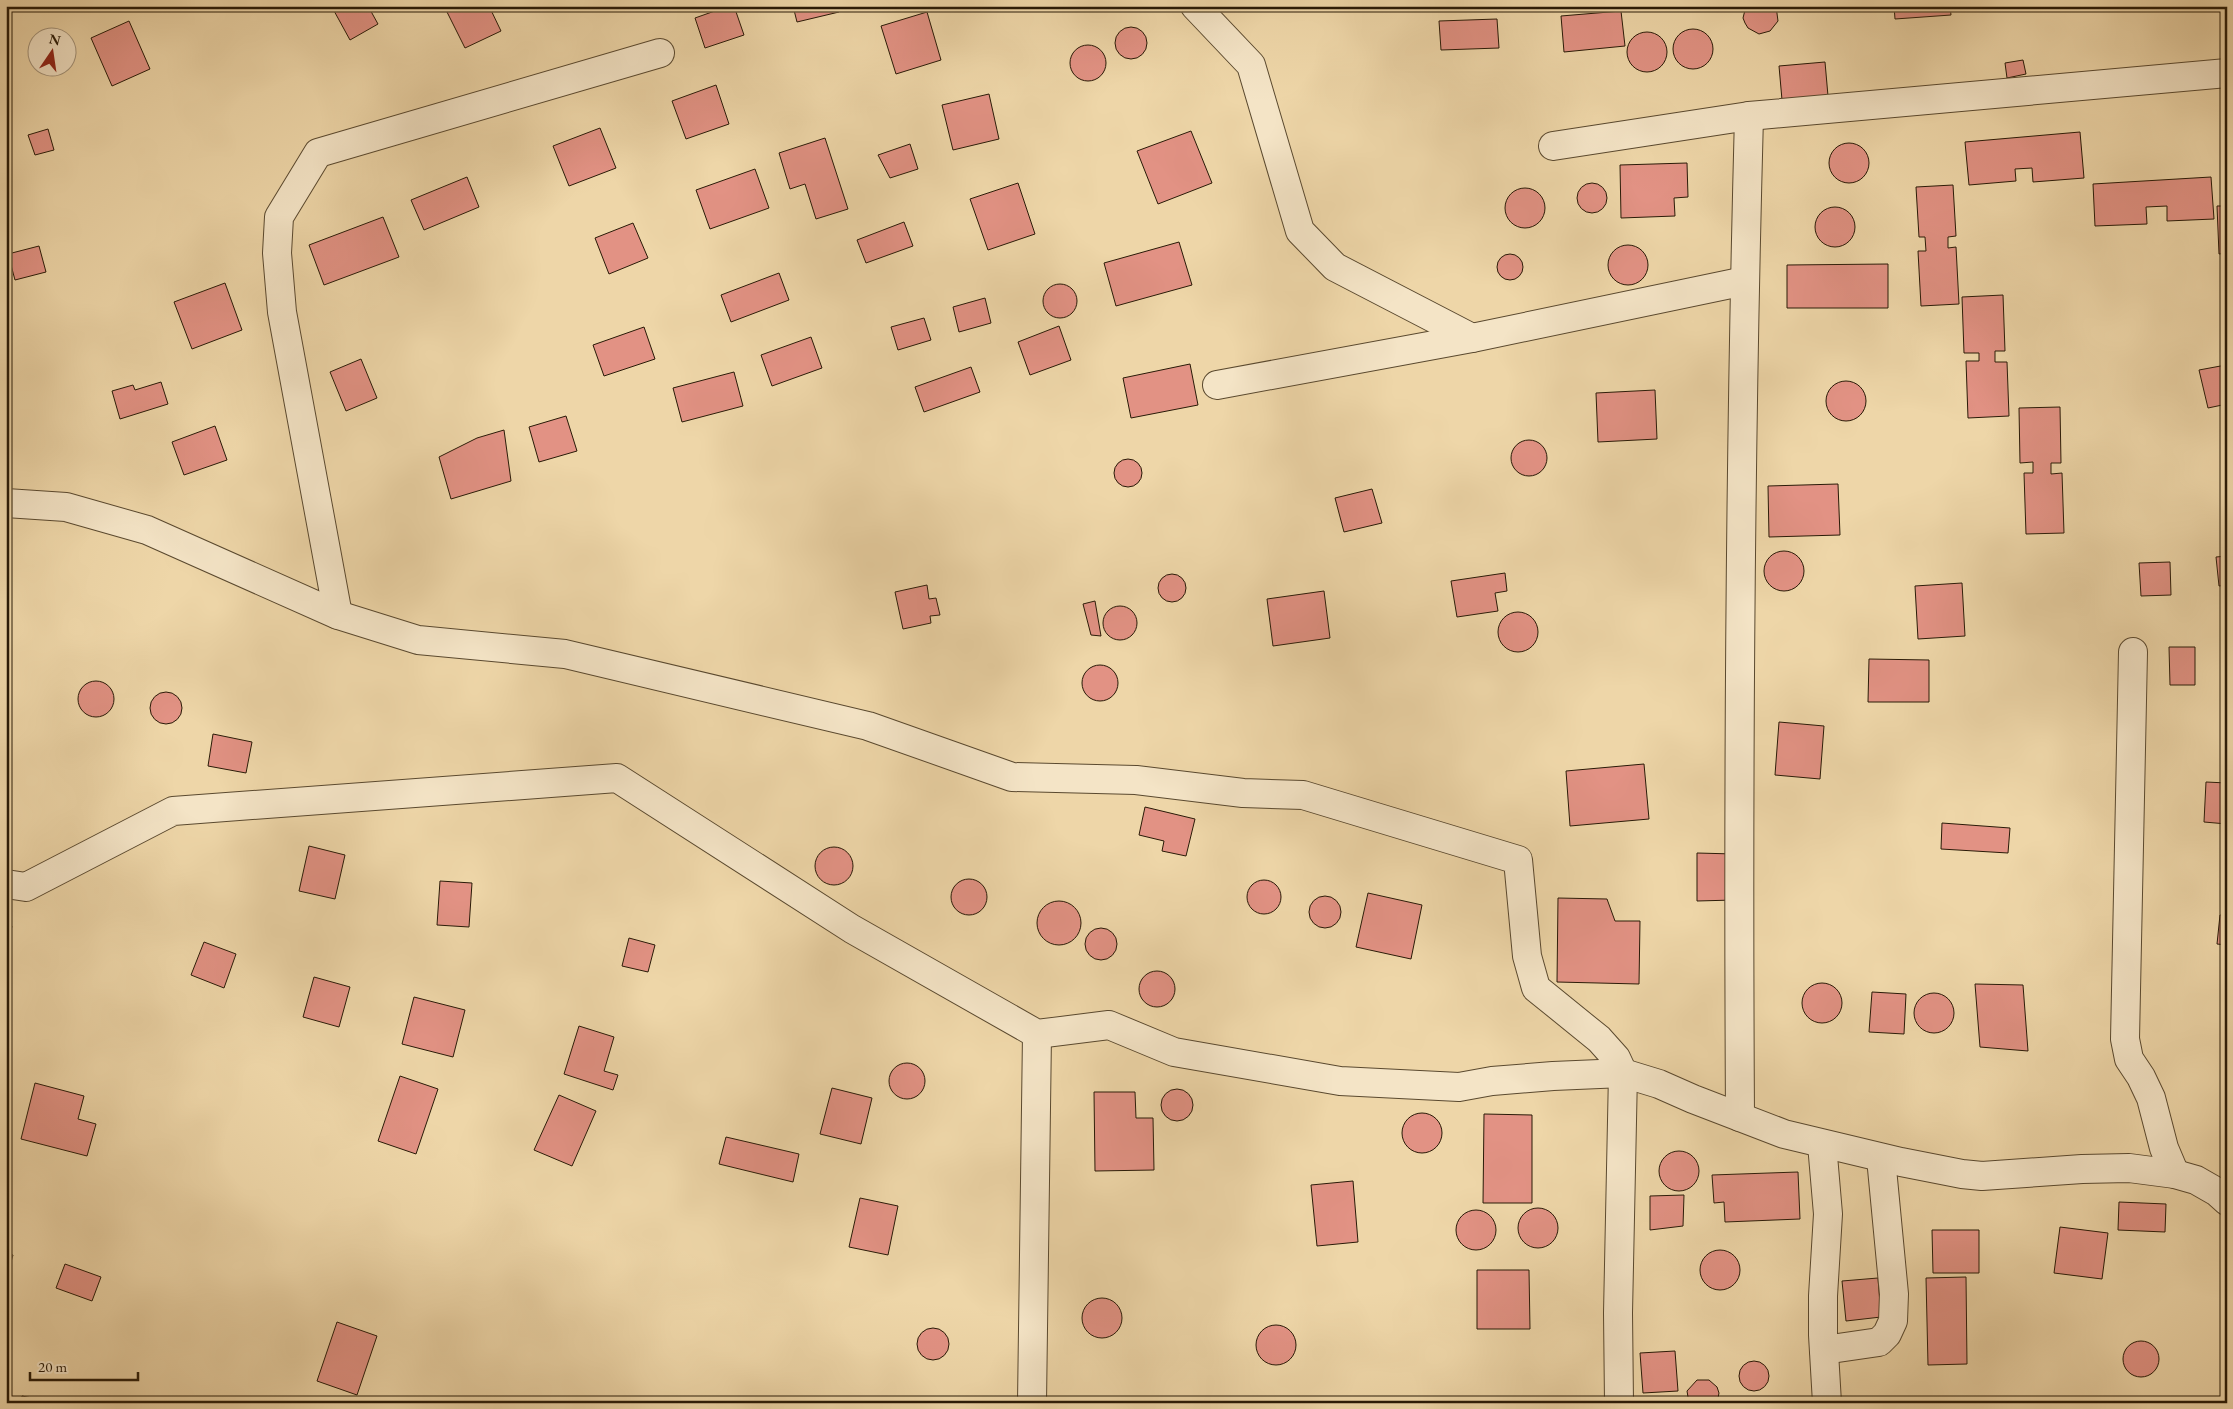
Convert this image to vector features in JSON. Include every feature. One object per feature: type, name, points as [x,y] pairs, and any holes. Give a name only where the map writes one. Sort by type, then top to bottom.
[{"type":"street","points":[[1195,6],[1251,65],[1300,231],[1335,267],[1472,338]]},
{"type":"street","points":[[338,615],[282,312],[277,253],[279,217],[318,153],[660,53]]},
{"type":"street","points":[[1553,146],[1749,116],[2227,73]]},
{"type":"street","points":[[1740,1117],[1739,943],[1744,280],[1749,116]]},
{"type":"street","points":[[1217,385],[1472,338],[1744,280]]},
{"type":"street","points":[[6,503],[66,507],[147,530],[338,615],[418,640],[565,654],[868,726],[1012,777],[1136,780],[1243,793],[1302,795],[1518,860],[1527,956],[1536,988],[1599,1039],[1616,1058],[1623,1073],[1618,1332],[1620,1403]]},
{"type":"street","points":[[2134,652],[2125,1039],[2129,1059],[2151,1098],[2164,1148],[2175,1174]]},
{"type":"street","points":[[6,884],[26,887],[173,811],[617,778],[852,929],[1037,1034],[1109,1025],[1174,1052],[1340,1081],[1459,1086],[1553,1076],[1623,1073],[1659,1084],[1693,1100],[1784,1134],[1881,1158],[1962,1174],[1982,1176],[2082,1169],[2130,1168],[2175,1174],[2196,1180],[2217,1192],[2227,1201]]},
{"type":"street","points":[[1032,1403],[1037,1034]]},
{"type":"street","points":[[1822,1144],[1828,1214],[1823,1296],[1827,1403]]},
{"type":"street","points":[[1824,1350],[1879,1342],[1887,1334],[1893,1321],[1894,1294],[1881,1158]]},
{"type":"building","points":[[337,6],[368,6],[378,24],[350,40],[333,9]]},
{"type":"building","points":[[454,6],[489,6],[501,31],[465,48],[446,10]]},
{"type":"building","points":[[585,6],[603,6],[586,11]]},
{"type":"building","points":[[734,6],[744,35],[705,48],[695,18]]},
{"type":"building","points":[[793,6],[837,6],[839,12],[797,22]]},
{"type":"building","points":[[1746,6],[1776,6],[1778,21],[1770,31],[1759,34],[1748,28],[1743,18]]},
{"type":"building","points":[[1894,6],[1950,6],[1951,15],[1895,19]]},
{"type":"building","points":[[1621,11],[1625,46],[1564,52],[1561,16]]},
{"type":"building","points":[[927,12],[941,60],[896,74],[881,26]]},
{"type":"building","points":[[1497,19],[1499,48],[1441,50],[1439,21]]},
{"type":"building","points":[[129,21],[150,69],[112,86],[91,38]]},
{"type":"building","points":[[1131,27],[1137,28],[1142,32],[1146,37],[1146,49],[1142,54],[1137,58],[1131,59],[1125,58],[1120,54],[1116,49],[1115,43],[1116,37],[1120,32],[1125,28]]},
{"type":"building","points":[[1697,29],[1704,32],[1710,38],[1713,49],[1712,57],[1704,66],[1697,69],[1689,69],[1682,66],[1674,57],[1673,45],[1676,38],[1685,30]]},
{"type":"building","points":[[1651,32],[1658,35],[1664,41],[1667,52],[1666,60],[1658,69],[1651,72],[1643,72],[1636,69],[1628,60],[1627,48],[1630,41],[1639,33]]},
{"type":"building","points":[[1088,45],[1100,51],[1106,63],[1100,75],[1088,81],[1076,75],[1070,63],[1076,51]]},
{"type":"building","points":[[2023,60],[2026,74],[2007,78],[2005,63]]},
{"type":"building","points":[[1825,62],[1828,96],[1782,100],[1779,66]]},
{"type":"building","points":[[716,85],[729,124],[686,139],[672,101]]},
{"type":"building","points":[[989,94],[999,139],[953,150],[942,105]]},
{"type":"building","points":[[600,128],[616,168],[569,186],[553,146]]},
{"type":"building","points":[[48,129],[54,150],[35,155],[28,135]]},
{"type":"building","points":[[1191,131],[1212,183],[1158,204],[1137,151]]},
{"type":"building","points":[[2080,132],[2084,178],[2033,182],[2032,168],[2015,169],[2016,181],[1969,185],[1965,142]]},
{"type":"building","points":[[825,138],[848,209],[816,219],[805,184],[790,189],[779,153]]},
{"type":"building","points":[[1853,143],[1860,146],[1866,152],[1869,163],[1868,171],[1860,180],[1853,183],[1845,183],[1838,180],[1830,171],[1829,159],[1832,152],[1841,144]]},
{"type":"building","points":[[910,144],[918,169],[890,178],[878,155]]},
{"type":"building","points":[[1687,163],[1688,197],[1674,198],[1675,216],[1621,218],[1620,165]]},
{"type":"building","points":[[755,169],[769,208],[710,229],[696,190]]},
{"type":"building","points":[[467,177],[479,207],[424,230],[411,200]]},
{"type":"building","points":[[2211,177],[2214,219],[2167,221],[2167,206],[2146,207],[2147,224],[2095,226],[2093,184]]},
{"type":"building","points":[[1018,183],[1035,234],[988,250],[970,199]]},
{"type":"building","points":[[1592,183],[1603,187],[1607,198],[1603,209],[1592,213],[1581,209],[1577,198],[1581,187]]},
{"type":"building","points":[[1953,185],[1956,236],[1948,237],[1948,248],[1956,247],[1959,304],[1921,306],[1918,251],[1926,251],[1925,237],[1919,237],[1916,187]]},
{"type":"building","points":[[1529,188],[1536,191],[1542,197],[1545,208],[1544,216],[1536,225],[1529,228],[1521,228],[1514,225],[1506,216],[1505,204],[1508,197],[1517,189]]},
{"type":"building","points":[[2217,206],[2227,206],[2227,253],[2219,254]]},
{"type":"building","points":[[1839,207],[1846,210],[1852,216],[1855,227],[1854,235],[1846,244],[1839,247],[1831,247],[1824,244],[1816,235],[1815,223],[1818,216],[1827,208]]},
{"type":"building","points":[[383,217],[399,257],[324,285],[309,245]]},
{"type":"building","points":[[904,222],[913,246],[866,263],[857,240]]},
{"type":"building","points":[[633,223],[648,258],[609,274],[595,238]]},
{"type":"building","points":[[1179,242],[1192,285],[1116,306],[1104,263]]},
{"type":"building","points":[[1632,245],[1639,248],[1645,254],[1648,265],[1647,273],[1639,282],[1632,285],[1624,285],[1617,282],[1609,273],[1608,261],[1611,254],[1620,246]]},
{"type":"building","points":[[39,246],[46,272],[15,280],[8,254]]},
{"type":"building","points":[[1510,254],[1519,258],[1523,267],[1519,276],[1510,280],[1501,276],[1497,267],[1501,258]]},
{"type":"building","points":[[1888,264],[1888,308],[1787,308],[1787,265]]},
{"type":"building","points":[[779,273],[789,300],[731,322],[721,295]]},
{"type":"building","points":[[225,283],[242,330],[192,349],[174,302]]},
{"type":"building","points":[[1060,284],[1067,285],[1072,289],[1076,294],[1076,308],[1072,313],[1067,317],[1060,318],[1053,317],[1048,313],[1044,308],[1043,301],[1044,294],[1048,289],[1053,285]]},
{"type":"building","points":[[2003,295],[2005,351],[1995,351],[1995,362],[2007,362],[2009,416],[1968,418],[1966,361],[1979,361],[1979,353],[1964,353],[1962,297]]},
{"type":"building","points":[[985,298],[991,323],[959,332],[953,307]]},
{"type":"building","points":[[924,318],[931,340],[898,350],[891,327]]},
{"type":"building","points":[[1059,326],[1071,360],[1030,375],[1018,342]]},
{"type":"building","points":[[644,327],[655,359],[604,376],[593,345]]},
{"type":"building","points":[[811,337],[822,368],[772,386],[761,355]]},
{"type":"building","points":[[361,359],[377,398],[346,411],[330,372]]},
{"type":"building","points":[[1190,364],[1198,405],[1131,418],[1123,378]]},
{"type":"building","points":[[2226,365],[2227,404],[2208,408],[2199,370]]},
{"type":"building","points":[[971,367],[980,392],[924,412],[915,387]]},
{"type":"building","points":[[734,372],[743,406],[682,422],[673,388]]},
{"type":"building","points":[[1850,381],[1857,384],[1863,390],[1866,401],[1865,409],[1857,418],[1850,421],[1842,421],[1835,418],[1827,409],[1826,397],[1829,390],[1838,382]]},
{"type":"building","points":[[161,382],[168,404],[120,419],[112,391],[133,385],[135,390]]},
{"type":"building","points":[[1655,390],[1657,439],[1598,442],[1596,393]]},
{"type":"building","points":[[2060,407],[2061,463],[2051,463],[2051,474],[2062,473],[2064,533],[2026,534],[2024,473],[2033,473],[2033,462],[2020,463],[2019,408]]},
{"type":"building","points":[[566,416],[577,451],[539,462],[529,427]]},
{"type":"building","points":[[215,426],[227,460],[184,475],[172,442]]},
{"type":"building","points":[[504,430],[511,481],[451,499],[439,457],[477,438]]},
{"type":"building","points":[[1529,440],[1542,445],[1547,458],[1542,471],[1529,476],[1516,471],[1511,458],[1516,445]]},
{"type":"building","points":[[1128,459],[1138,463],[1142,473],[1138,483],[1128,487],[1118,483],[1114,473],[1118,463]]},
{"type":"building","points":[[1838,484],[1840,535],[1769,537],[1768,486]]},
{"type":"building","points":[[1372,489],[1382,523],[1344,532],[1335,498]]},
{"type":"building","points":[[1788,551],[1795,554],[1801,560],[1804,571],[1803,579],[1795,588],[1788,591],[1780,591],[1773,588],[1765,579],[1764,567],[1767,560],[1776,552]]},
{"type":"building","points":[[2227,556],[2227,585],[2219,586],[2216,557]]},
{"type":"building","points":[[2170,562],[2171,595],[2141,596],[2139,563]]},
{"type":"building","points":[[1505,573],[1507,591],[1495,593],[1498,611],[1457,617],[1451,581]]},
{"type":"building","points":[[1172,574],[1182,578],[1186,588],[1182,598],[1172,602],[1162,598],[1158,588],[1162,578]]},
{"type":"building","points":[[1962,583],[1965,636],[1918,639],[1915,586]]},
{"type":"building","points":[[927,585],[929,599],[936,598],[940,615],[930,616],[931,623],[903,629],[895,592]]},
{"type":"building","points":[[1324,591],[1330,638],[1273,646],[1267,599]]},
{"type":"building","points":[[1095,601],[1101,636],[1091,635],[1083,604]]},
{"type":"building","points":[[1120,606],[1127,607],[1132,611],[1136,616],[1136,630],[1132,635],[1127,639],[1120,640],[1113,639],[1108,635],[1104,630],[1103,623],[1104,616],[1108,611],[1113,607]]},
{"type":"building","points":[[1522,612],[1529,615],[1535,621],[1538,632],[1537,640],[1529,649],[1522,652],[1514,652],[1507,649],[1499,640],[1498,628],[1501,621],[1510,613]]},
{"type":"building","points":[[2169,647],[2195,647],[2195,685],[2170,685]]},
{"type":"building","points":[[1869,659],[1929,660],[1929,702],[1868,702]]},
{"type":"building","points":[[1100,665],[1112,671],[1118,683],[1112,695],[1100,701],[1088,695],[1082,683],[1088,671]]},
{"type":"building","points":[[96,681],[103,682],[109,686],[113,692],[113,706],[109,712],[103,716],[96,717],[89,716],[83,712],[79,706],[78,699],[79,692],[83,686],[89,682]]},
{"type":"building","points":[[166,692],[178,696],[182,708],[178,720],[166,724],[154,720],[150,708],[154,696]]},
{"type":"building","points":[[1779,722],[1824,726],[1820,779],[1775,775]]},
{"type":"building","points":[[213,734],[252,742],[246,773],[208,766]]},
{"type":"building","points":[[1644,764],[1649,819],[1570,826],[1566,771]]},
{"type":"building","points":[[2206,782],[2227,783],[2227,824],[2204,822]]},
{"type":"building","points":[[1145,807],[1195,819],[1186,856],[1162,851],[1164,841],[1139,835]]},
{"type":"building","points":[[1942,823],[2010,828],[2008,853],[1941,849]]},
{"type":"building","points":[[309,846],[345,855],[335,899],[299,891]]},
{"type":"building","points":[[834,847],[848,852],[853,866],[848,880],[834,885],[820,880],[815,866],[820,852]]},
{"type":"building","points":[[1697,853],[1734,854],[1734,900],[1697,901]]},
{"type":"building","points":[[969,879],[982,884],[987,897],[982,910],[969,915],[956,910],[951,897],[956,884]]},
{"type":"building","points":[[1264,880],[1276,885],[1281,897],[1276,909],[1264,914],[1252,909],[1247,897],[1252,885]]},
{"type":"building","points":[[440,881],[472,883],[469,927],[437,925]]},
{"type":"building","points":[[1368,893],[1422,905],[1411,959],[1356,947]]},
{"type":"building","points":[[1325,896],[1331,897],[1336,901],[1340,906],[1340,918],[1336,923],[1331,927],[1325,928],[1319,927],[1314,923],[1310,918],[1309,912],[1310,906],[1314,901],[1319,897]]},
{"type":"building","points":[[1558,898],[1607,899],[1615,921],[1640,921],[1639,984],[1557,982]]},
{"type":"building","points":[[1059,901],[1071,905],[1077,911],[1081,923],[1077,935],[1071,941],[1059,945],[1047,941],[1041,935],[1037,923],[1041,911],[1047,905]]},
{"type":"building","points":[[2220,915],[2227,915],[2227,945],[2217,944]]},
{"type":"building","points":[[6,925],[12,926],[6,956]]},
{"type":"building","points":[[1101,928],[1107,929],[1112,933],[1116,938],[1116,950],[1112,955],[1107,959],[1101,960],[1095,959],[1090,955],[1086,950],[1085,944],[1086,938],[1090,933],[1095,929]]},
{"type":"building","points":[[629,938],[655,945],[648,972],[622,966]]},
{"type":"building","points":[[204,942],[236,954],[224,988],[191,975]]},
{"type":"building","points":[[1157,971],[1164,972],[1170,976],[1174,982],[1174,996],[1170,1002],[1164,1006],[1157,1007],[1150,1006],[1144,1002],[1140,996],[1139,989],[1140,982],[1144,976],[1150,972]]},
{"type":"building","points":[[314,977],[350,987],[339,1027],[303,1017]]},
{"type":"building","points":[[1826,983],[1833,986],[1839,992],[1842,1003],[1841,1011],[1833,1020],[1826,1023],[1818,1023],[1811,1020],[1803,1011],[1802,999],[1805,992],[1814,984]]},
{"type":"building","points":[[1975,984],[2023,985],[2028,1051],[1980,1047]]},
{"type":"building","points":[[1872,992],[1906,994],[1904,1034],[1869,1032]]},
{"type":"building","points":[[1938,993],[1945,996],[1951,1002],[1954,1013],[1953,1021],[1945,1030],[1938,1033],[1930,1033],[1923,1030],[1915,1021],[1914,1009],[1917,1002],[1926,994]]},
{"type":"building","points":[[414,997],[465,1010],[453,1057],[402,1044]]},
{"type":"building","points":[[579,1026],[614,1037],[604,1071],[618,1075],[613,1090],[564,1074]]},
{"type":"building","points":[[907,1063],[919,1069],[925,1081],[919,1093],[907,1099],[895,1093],[889,1081],[895,1069]]},
{"type":"building","points":[[400,1076],[438,1089],[416,1154],[378,1141]]},
{"type":"building","points":[[35,1083],[84,1096],[78,1119],[96,1124],[87,1156],[21,1139]]},
{"type":"building","points":[[832,1088],[872,1098],[861,1144],[820,1134]]},
{"type":"building","points":[[1177,1089],[1183,1090],[1188,1094],[1192,1099],[1192,1111],[1188,1116],[1183,1120],[1177,1121],[1171,1120],[1166,1116],[1162,1111],[1161,1105],[1162,1099],[1166,1094],[1171,1090]]},
{"type":"building","points":[[1094,1092],[1135,1092],[1136,1118],[1153,1118],[1154,1170],[1095,1171]]},
{"type":"building","points":[[559,1095],[596,1111],[572,1166],[534,1150]]},
{"type":"building","points":[[1426,1113],[1433,1116],[1439,1122],[1442,1133],[1441,1141],[1433,1150],[1426,1153],[1418,1153],[1411,1150],[1403,1141],[1402,1129],[1405,1122],[1414,1114]]},
{"type":"building","points":[[1484,1114],[1532,1115],[1532,1203],[1483,1203]]},
{"type":"building","points":[[726,1137],[799,1154],[793,1182],[719,1164]]},
{"type":"building","points":[[1683,1151],[1690,1154],[1696,1160],[1699,1171],[1698,1179],[1690,1188],[1683,1191],[1675,1191],[1668,1188],[1660,1179],[1659,1167],[1662,1160],[1671,1152]]},
{"type":"building","points":[[1798,1172],[1800,1219],[1725,1222],[1724,1202],[1714,1203],[1712,1175]]},
{"type":"building","points":[[1353,1181],[1358,1242],[1317,1246],[1311,1185]]},
{"type":"building","points":[[1684,1195],[1683,1226],[1650,1230],[1650,1196]]},
{"type":"building","points":[[860,1198],[898,1206],[888,1255],[849,1247]]},
{"type":"building","points":[[2119,1202],[2166,1204],[2165,1232],[2118,1230]]},
{"type":"building","points":[[1542,1208],[1549,1211],[1555,1217],[1558,1228],[1557,1236],[1549,1245],[1542,1248],[1534,1248],[1527,1245],[1519,1236],[1518,1224],[1521,1217],[1530,1209]]},
{"type":"building","points":[[1480,1210],[1487,1213],[1493,1219],[1496,1230],[1495,1238],[1487,1247],[1480,1250],[1472,1250],[1465,1247],[1457,1238],[1456,1226],[1459,1219],[1468,1211]]},
{"type":"building","points":[[2060,1227],[2108,1233],[2102,1279],[2054,1273]]},
{"type":"building","points":[[1932,1230],[1979,1230],[1979,1273],[1933,1273]]},
{"type":"building","points":[[1724,1250],[1731,1253],[1737,1259],[1740,1270],[1739,1278],[1731,1287],[1724,1290],[1716,1290],[1709,1287],[1701,1278],[1700,1266],[1703,1259],[1712,1251]]},
{"type":"building","points":[[6,1253],[13,1255],[6,1279]]},
{"type":"building","points":[[65,1264],[101,1277],[92,1301],[56,1288]]},
{"type":"building","points":[[1477,1270],[1529,1270],[1530,1329],[1477,1329]]},
{"type":"building","points":[[1966,1277],[1967,1364],[1928,1365],[1926,1278]]},
{"type":"building","points":[[1878,1278],[1881,1317],[1846,1321],[1842,1281]]},
{"type":"building","points":[[1102,1298],[1116,1304],[1122,1318],[1116,1332],[1102,1338],[1088,1332],[1082,1318],[1088,1304]]},
{"type":"building","points":[[337,1322],[377,1336],[357,1395],[317,1381]]},
{"type":"building","points":[[1276,1325],[1290,1331],[1296,1345],[1290,1359],[1276,1365],[1262,1359],[1256,1345],[1262,1331]]},
{"type":"building","points":[[933,1328],[945,1332],[949,1344],[945,1356],[933,1360],[921,1356],[917,1344],[921,1332]]},
{"type":"building","points":[[2141,1341],[2148,1342],[2154,1346],[2158,1352],[2158,1366],[2154,1372],[2148,1376],[2141,1377],[2134,1376],[2128,1372],[2124,1366],[2123,1359],[2124,1352],[2128,1346],[2134,1342]]},
{"type":"building","points":[[1675,1351],[1678,1391],[1643,1393],[1640,1353]]},
{"type":"building","points":[[1754,1361],[1765,1365],[1769,1376],[1765,1387],[1754,1391],[1743,1387],[1739,1376],[1743,1365]]},
{"type":"building","points":[[1697,1380],[1709,1380],[1717,1387],[1719,1393],[1717,1403],[1689,1403],[1687,1391]]},
{"type":"building","points":[[22,1396],[57,1403],[21,1403]]}]
